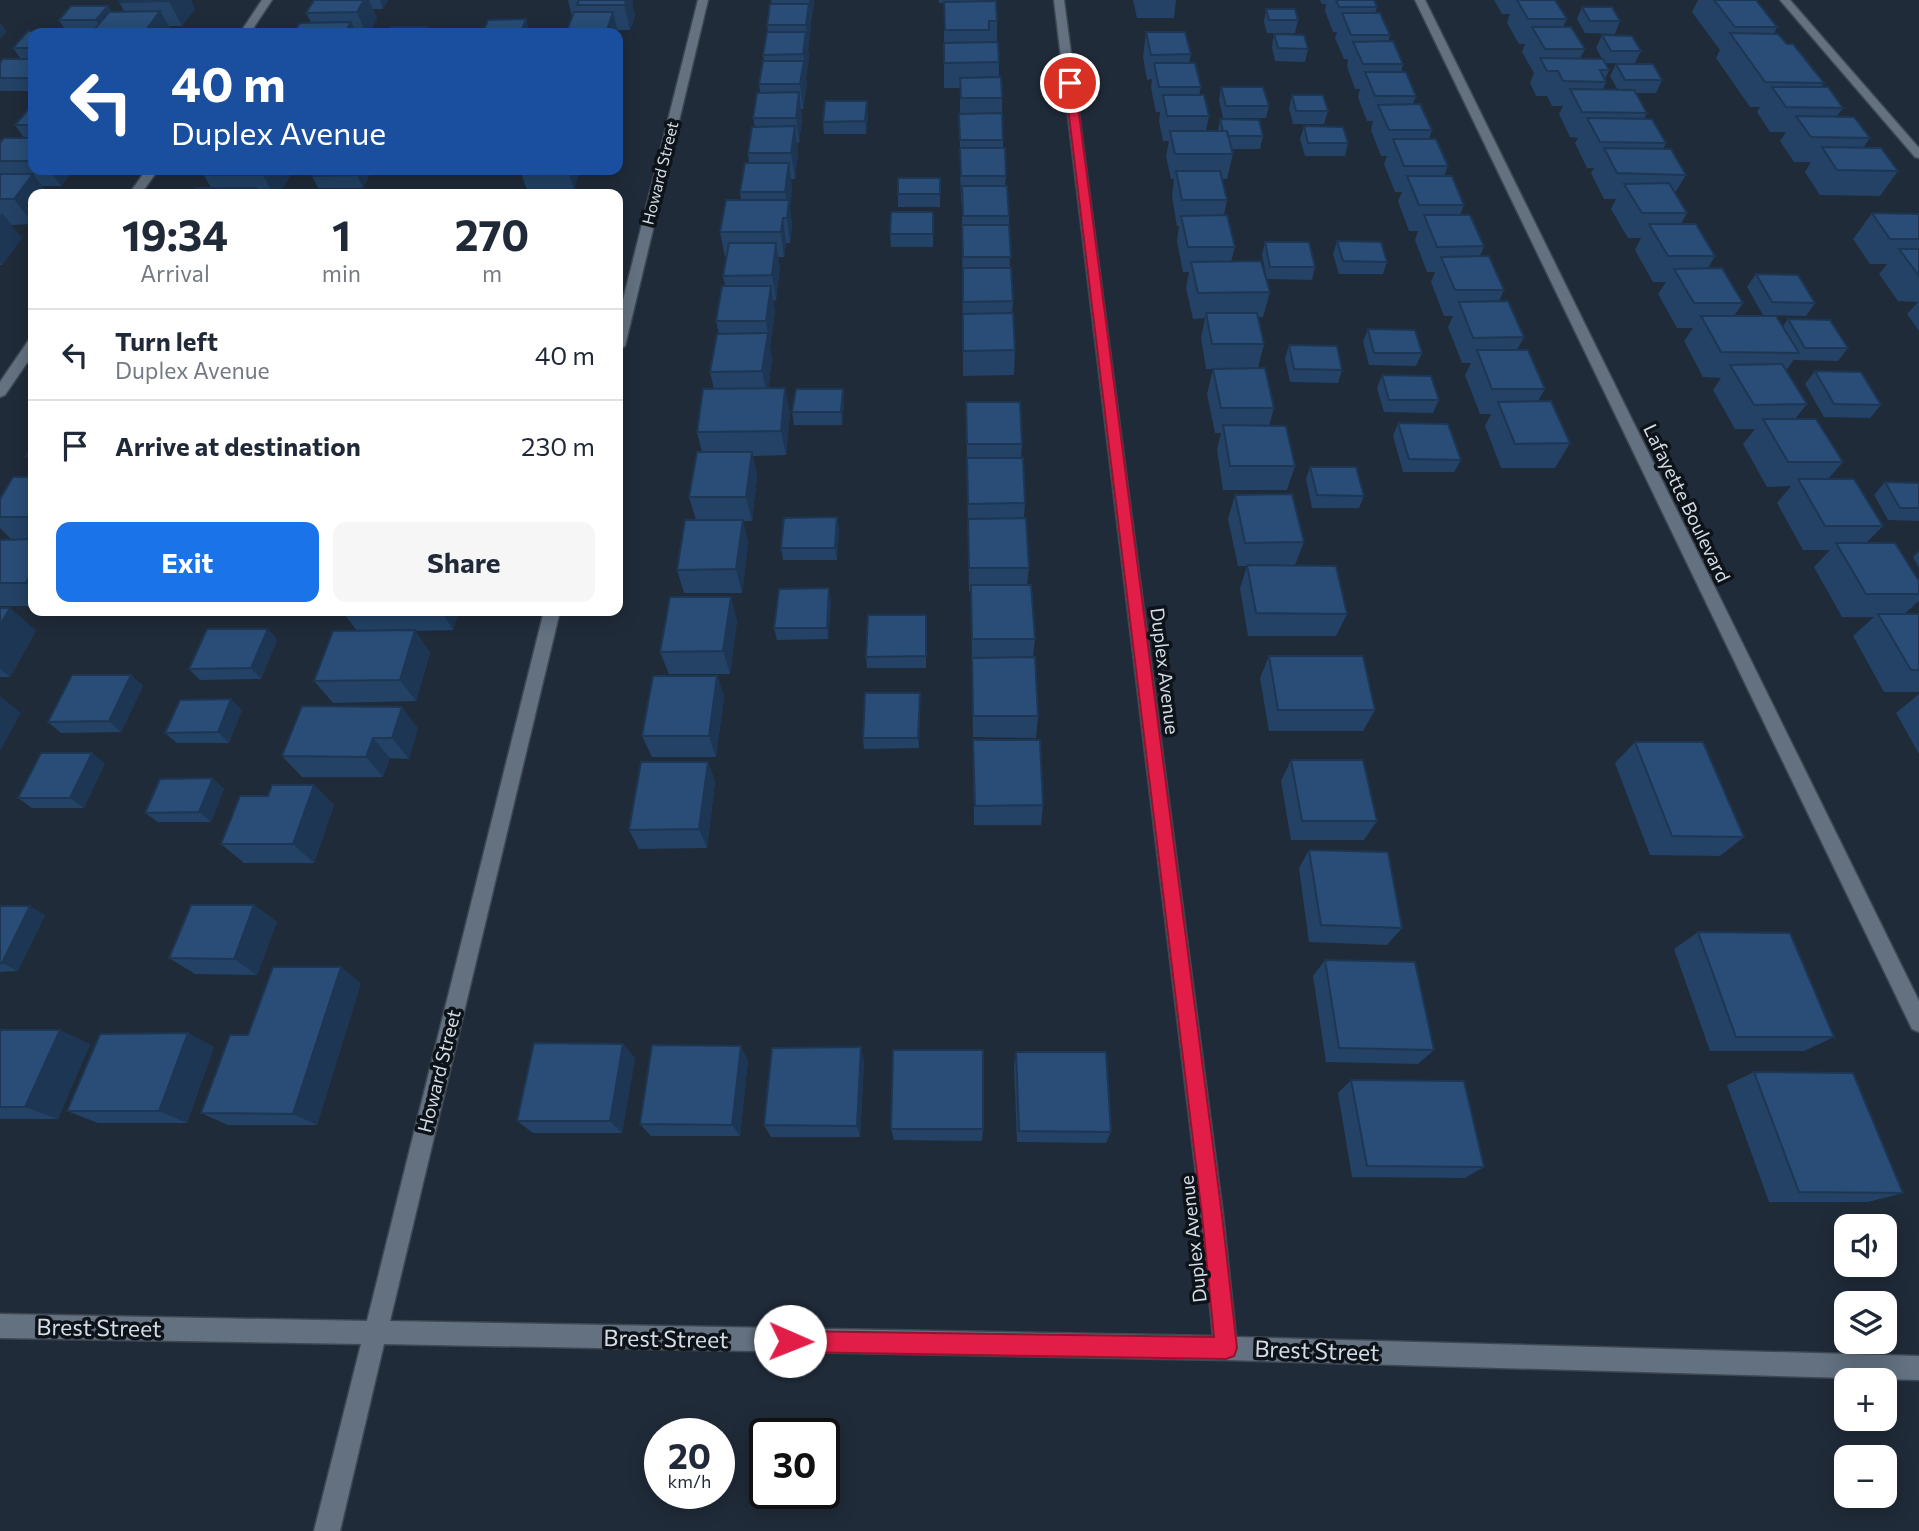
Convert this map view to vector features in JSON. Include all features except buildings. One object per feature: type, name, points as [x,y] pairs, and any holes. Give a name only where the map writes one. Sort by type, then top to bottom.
[{"type":"street","points":[[248,28],[267,0]]},
{"type":"street","name":"Howard Street","points":[[623,326],[703,0]]},
{"type":"street","name":"Duplex Avenue","points":[[1059,0],[1212,1215],[1226,1348]]},
{"type":"street","name":"Lafayette Boulevard","points":[[1420,0],[1919,1022]]},
{"type":"street","points":[[1785,0],[1919,155]]},
{"type":"street","points":[[0,392],[28,351]]},
{"type":"street","name":"Howard Street","points":[[327,1531],[551,616]]},
{"type":"street","name":"Brest Street","points":[[0,1326],[1226,1348],[1919,1368]]},
{"type":"route","points":[[790,1341],[1226,1348],[1212,1215],[1070,83]]}]
